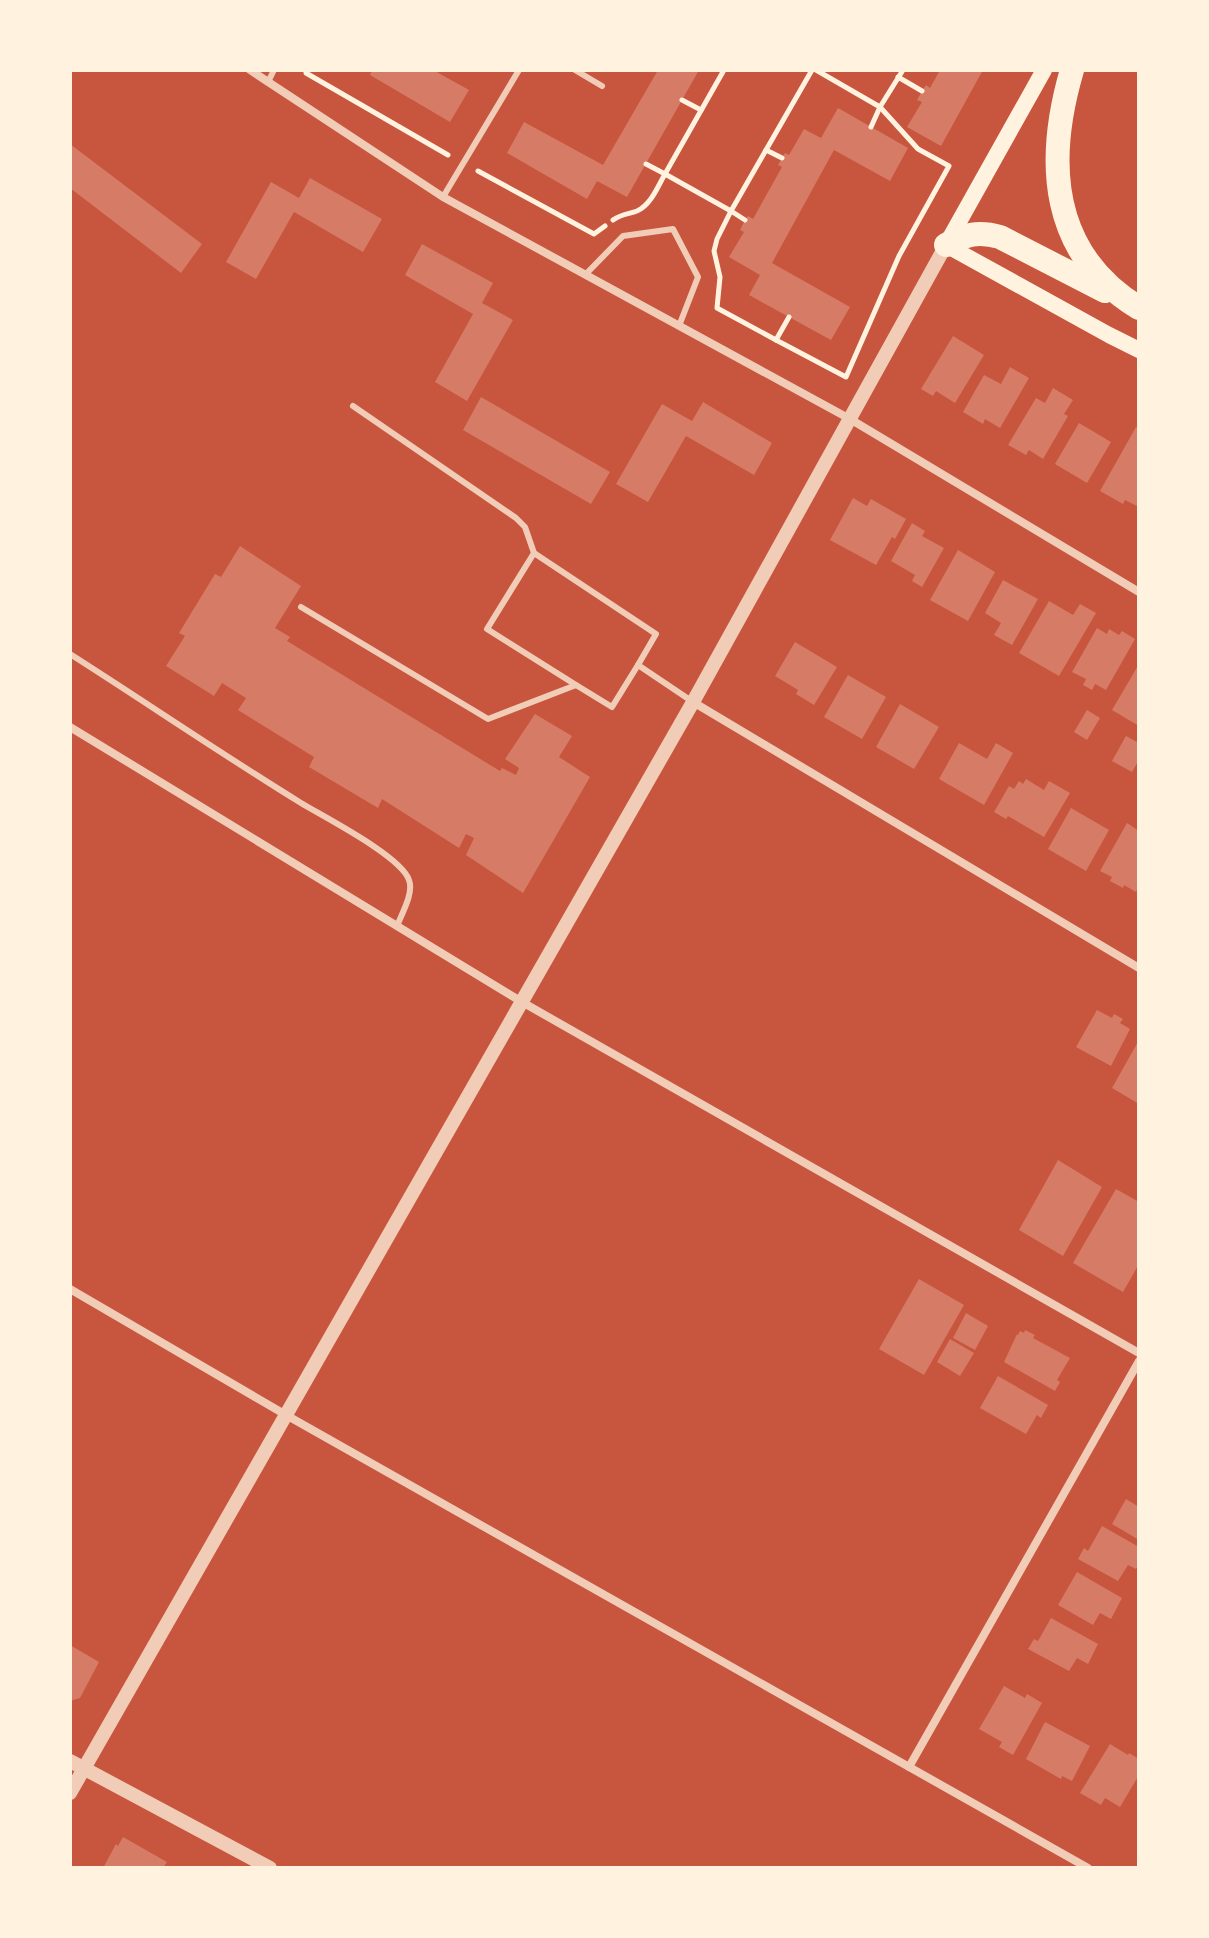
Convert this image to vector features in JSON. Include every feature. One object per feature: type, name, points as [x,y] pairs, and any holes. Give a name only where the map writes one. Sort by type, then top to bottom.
[{"type":"highway","points":[[1072,70],[1057,152],[1066,219],[1081,255],[1093,271],[1106,285],[1139,308]]},
{"type":"highway","points":[[946,245],[974,233],[1000,237],[1139,308]]},
{"type":"main road","points":[[1044,70],[946,245],[1139,350]]},
{"type":"street","points":[[250,70],[443,197],[850,419],[1139,592]]},
{"type":"street","points":[[70,1793],[693,702],[946,245]]},
{"type":"street","points":[[693,702],[1139,968]]},
{"type":"street","points":[[70,727],[522,1002],[1139,1353]]},
{"type":"street","points":[[70,1289],[286,1415],[1088,1868]]},
{"type":"street","points":[[909,1767],[1139,1361]]},
{"type":"street","points":[[70,1761],[270,1868]]},
{"type":"lane","points":[[268,82],[274,70]]},
{"type":"lane","points":[[443,197],[519,70]]},
{"type":"lane","points":[[575,70],[602,86]]},
{"type":"lane","points":[[585,275],[623,236],[673,229],[698,277],[679,326]]},
{"type":"lane","points":[[353,406],[516,518],[525,527],[534,553],[656,634],[612,707],[487,629],[534,553]]},
{"type":"lane","points":[[301,607],[488,719],[576,685]]},
{"type":"lane","points":[[70,654],[301,803],[364,840],[400,866],[410,881],[409,896],[397,926]]},
{"type":"lane","points":[[638,665],[693,702]]},
{"type":"path","points":[[306,70],[306,73],[463,163],[594,234],[619,215],[639,210],[648,203],[724,70]]},
{"type":"path","points":[[814,70],[880,107],[918,149],[949,166],[899,256],[846,377],[717,308],[720,277],[714,251],[717,239],[814,70]]},
{"type":"path","points":[[871,127],[903,70]]},
{"type":"path","points":[[898,77],[922,91]]},
{"type":"path","points":[[682,100],[701,110]]},
{"type":"path","points":[[766,150],[782,158]]},
{"type":"path","points":[[646,164],[745,220]]},
{"type":"path","points":[[776,340],[789,317]]},
{"type":"building","points":[[372,70],[433,70],[469,90],[450,122],[370,75]]},
{"type":"building","points":[[658,70],[699,70],[627,197],[597,181],[587,199],[507,153],[524,122],[603,165]]},
{"type":"building","points":[[940,70],[983,70],[941,146],[907,127],[922,102],[917,100],[922,91],[926,85],[930,88]]},
{"type":"building","points":[[838,108],[908,148],[890,181],[834,150],[772,263],[850,307],[831,340],[749,295],[760,275],[729,257],[744,232],[740,230],[745,220],[748,216],[753,219],[782,167],[778,165],[785,153],[789,155],[804,129],[821,138]]},
{"type":"building","points":[[70,144],[202,244],[181,273],[70,188]]},
{"type":"building","points":[[310,178],[382,219],[363,252],[294,212],[256,279],[226,262],[271,182],[299,198]]},
{"type":"building","points":[[422,244],[493,283],[482,303],[513,320],[467,401],[435,382],[473,314],[405,275]]},
{"type":"building","points":[[953,336],[984,355],[955,403],[936,391],[933,396],[921,389]]},
{"type":"building","points":[[1010,367],[1029,378],[1000,428],[985,419],[983,424],[963,412],[984,375],[1001,384]]},
{"type":"building","points":[[1053,388],[1073,400],[1064,414],[1068,416],[1043,459],[1029,450],[1026,455],[1008,445],[1036,398],[1045,403]]},
{"type":"building","points":[[481,397],[610,472],[591,504],[463,430]]},
{"type":"building","points":[[703,402],[772,443],[754,475],[686,436],[648,502],[616,484],[662,404],[692,421]]},
{"type":"building","points":[[1079,423],[1111,442],[1087,483],[1055,464]]},
{"type":"building","points":[[1136,427],[1139,429],[1139,507],[1125,500],[1123,504],[1100,491]]},
{"type":"building","points":[[853,498],[867,506],[871,499],[906,519],[876,565],[830,540]]},
{"type":"building","points":[[912,523],[925,531],[922,536],[944,548],[922,587],[912,581],[915,575],[891,561]]},
{"type":"building","points":[[240,546],[301,586],[275,628],[290,637],[287,641],[500,771],[502,768],[516,775],[519,768],[505,759],[535,714],[572,736],[559,757],[590,777],[523,893],[466,855],[474,838],[466,834],[459,848],[382,799],[378,808],[309,767],[314,757],[238,710],[246,698],[222,683],[214,696],[166,666],[185,636],[179,633],[215,574],[221,577]]},
{"type":"building","points":[[958,550],[995,572],[968,621],[930,600]]},
{"type":"building","points":[[1003,580],[1038,599],[1012,645],[994,635],[1001,623],[985,613]]},
{"type":"building","points":[[1049,601],[1073,615],[1080,604],[1096,613],[1059,676],[1019,653]]},
{"type":"building","points":[[1097,628],[1107,634],[1109,629],[1119,635],[1122,631],[1135,639],[1106,690],[1095,684],[1092,690],[1083,685],[1086,679],[1072,672]]},
{"type":"building","points":[[795,642],[837,667],[814,705],[796,694],[798,690],[775,676]]},
{"type":"building","points":[[1139,664],[1139,726],[1112,710]]},
{"type":"building","points":[[848,675],[886,697],[862,739],[824,717]]},
{"type":"building","points":[[900,704],[939,727],[914,769],[876,747]]},
{"type":"building","points":[[1087,710],[1100,718],[1087,740],[1074,732]]},
{"type":"building","points":[[1126,736],[1139,743],[1139,760],[1132,772],[1112,761]]},
{"type":"building","points":[[959,743],[987,759],[996,743],[1013,753],[984,805],[939,779]]},
{"type":"building","points":[[1026,779],[1044,790],[1049,781],[1070,793],[1044,837],[1008,816],[1006,819],[994,812],[1009,786],[1014,789],[1019,781],[1023,784]]},
{"type":"building","points":[[1071,808],[1109,830],[1086,871],[1048,849]]},
{"type":"building","points":[[1127,823],[1139,831],[1139,887],[1136,892],[1110,881],[1112,877],[1100,871]]},
{"type":"building","points":[[1097,1010],[1112,1018],[1114,1014],[1123,1019],[1120,1023],[1130,1029],[1111,1066],[1076,1047]]},
{"type":"building","points":[[1139,1040],[1139,1104],[1112,1088]]},
{"type":"building","points":[[1058,1160],[1102,1187],[1063,1256],[1019,1230]]},
{"type":"building","points":[[1116,1189],[1139,1202],[1139,1264],[1123,1292],[1073,1263]]},
{"type":"building","points":[[919,1279],[964,1305],[924,1375],[879,1349]]},
{"type":"building","points":[[966,1313],[988,1326],[975,1350],[953,1338]]},
{"type":"building","points":[[1025,1330],[1035,1335],[1033,1338],[1070,1358],[1057,1380],[1060,1382],[1055,1391],[1004,1362],[1017,1334]]},
{"type":"building","points":[[950,1339],[974,1353],[960,1376],[937,1362]]},
{"type":"building","points":[[998,1376],[1048,1405],[1041,1418],[1037,1415],[1026,1434],[980,1408]]},
{"type":"building","points":[[1126,1499],[1139,1507],[1139,1540],[1112,1524]]},
{"type":"building","points":[[1102,1526],[1139,1547],[1136,1569],[1128,1565],[1118,1581],[1078,1559],[1084,1548],[1088,1551]]},
{"type":"building","points":[[1077,1572],[1122,1598],[1111,1619],[1100,1613],[1093,1625],[1058,1605]]},
{"type":"building","points":[[1051,1618],[1098,1644],[1088,1664],[1077,1658],[1069,1671],[1028,1649],[1034,1639],[1038,1641]]},
{"type":"building","points":[[70,1645],[99,1662],[80,1698],[70,1701]]},
{"type":"building","points":[[1004,1686],[1042,1703],[1013,1755],[999,1747],[1002,1742],[979,1729]]},
{"type":"building","points":[[1045,1722],[1090,1746],[1072,1781],[1062,1776],[1061,1779],[1026,1759]]},
{"type":"building","points":[[1110,1744],[1139,1759],[1139,1775],[1120,1807],[1105,1798],[1101,1805],[1080,1793]]},
{"type":"building","points":[[123,1837],[167,1862],[163,1868],[103,1868]]}]
